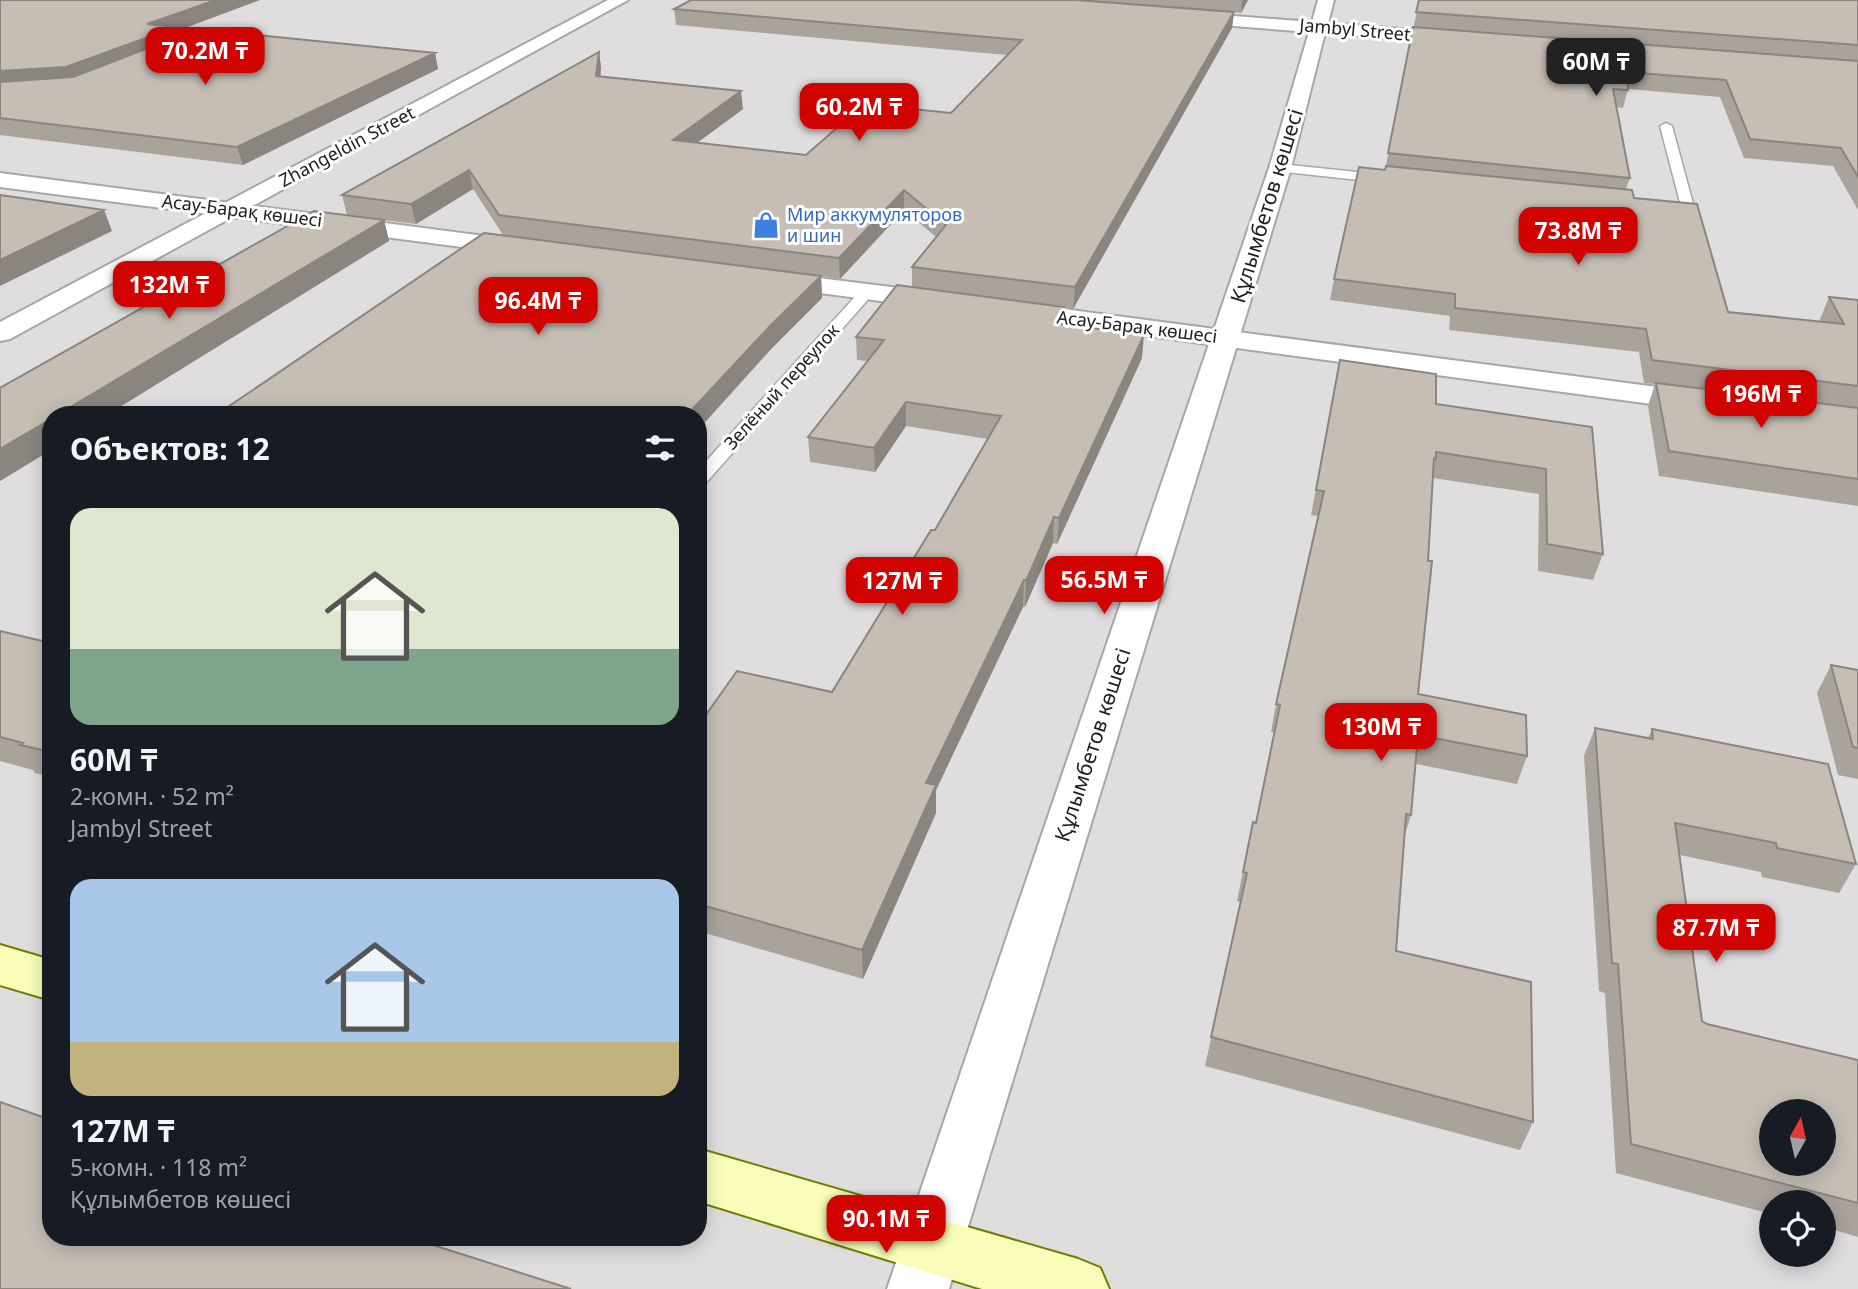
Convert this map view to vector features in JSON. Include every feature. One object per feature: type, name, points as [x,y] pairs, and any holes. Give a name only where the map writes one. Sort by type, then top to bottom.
[{"type":"main road","points":[[0,965],[42,977]]},
{"type":"main road","points":[[707,1179],[925,1267],[1078,1289]]},
{"type":"street","name":"Zhangeldin Street","points":[[0,332],[620,0]]},
{"type":"street","name":"Jambyl Street","points":[[1170,16],[1323,14],[1484,41]]},
{"type":"street","name":"Құлымбетов көшесі","points":[[925,1267],[1280,168],[1323,14]]},
{"type":"street","name":"Асау-Барақ көшесі","points":[[0,180],[548,251]]},
{"type":"street","points":[[742,276],[963,304]]},
{"type":"street","name":"Асау-Барақ көшесі","points":[[991,308],[1734,406]]},
{"type":"lane","points":[[1662,208],[1689,211],[1666,126]]},
{"type":"lane","points":[[1280,168],[1403,181]]},
{"type":"lane","name":"Зелёный переулок","points":[[707,471],[867,292]]},
{"type":"shaded area","points":[[0,0],[1858,0],[1858,1289],[0,1289]]},
{"type":"building","points":[[0,0],[216,0],[147,24],[176,27],[66,67],[0,71]]},
{"type":"building","points":[[691,0],[1076,0],[1234,12],[1075,287],[912,267],[946,225],[904,190],[839,258],[499,215],[469,170],[411,204],[342,195],[599,52],[596,76],[741,91],[673,140],[806,155],[864,104],[951,113],[1022,40],[674,9]]},
{"type":"building","points":[[1419,0],[1858,0],[1858,45],[1416,12]]},
{"type":"building","points":[[1413,27],[1858,61],[1858,177],[1841,148],[1750,139],[1726,80],[1627,72],[1628,90],[1613,89],[1630,178],[1388,153]]},
{"type":"building","points":[[198,29],[435,53],[237,147],[0,118],[0,82],[73,77]]},
{"type":"building","points":[[1386,166],[1632,190],[1634,198],[1697,204],[1728,312],[1844,324],[1829,297],[1858,300],[1858,386],[1652,360],[1646,329],[1455,308],[1455,294],[1334,279],[1359,167],[1385,170]]},
{"type":"building","points":[[0,195],[104,210],[0,260]]},
{"type":"building","points":[[314,211],[384,220],[72,406],[42,406],[42,424],[0,449],[0,388]]},
{"type":"building","points":[[484,233],[821,276],[695,406],[229,406]]},
{"type":"building","points":[[897,285],[1064,307],[1054,323],[1144,335],[1059,518],[1054,517],[1026,581],[1024,580],[926,783],[936,785],[862,950],[707,907],[707,713],[737,671],[832,692],[931,530],[935,530],[1001,416],[906,402],[874,448],[808,437],[884,340],[856,337]]},
{"type":"building","points":[[1340,360],[1436,374],[1436,404],[1592,427],[1603,554],[1547,544],[1546,469],[1436,452],[1436,459],[1434,458],[1428,561],[1432,561],[1418,694],[1526,715],[1527,756],[1418,735],[1411,815],[1406,814],[1396,951],[1531,982],[1533,1122],[1211,1037],[1247,873],[1243,872],[1253,822],[1256,823],[1280,705],[1276,704],[1324,491],[1316,490]]},
{"type":"building","points":[[1656,383],[1858,408],[1858,479],[1669,451]]},
{"type":"building","points":[[0,631],[42,641],[42,750],[0,737]]},
{"type":"building","points":[[1831,665],[1858,670],[1858,748],[1853,747]]},
{"type":"building","points":[[1595,728],[1653,739],[1652,729],[1828,764],[1856,864],[1777,848],[1776,843],[1675,823],[1702,1021],[1858,1060],[1858,1203],[1836,1197],[1836,1190],[1808,1190],[1631,1144],[1618,964],[1612,963]]},
{"type":"building","points":[[0,1102],[42,1117],[42,1246],[436,1246],[571,1289],[0,1289]]},
{"type":"place","name":"Мир аккумуляторов и шин","points":[[766,225]]}]
